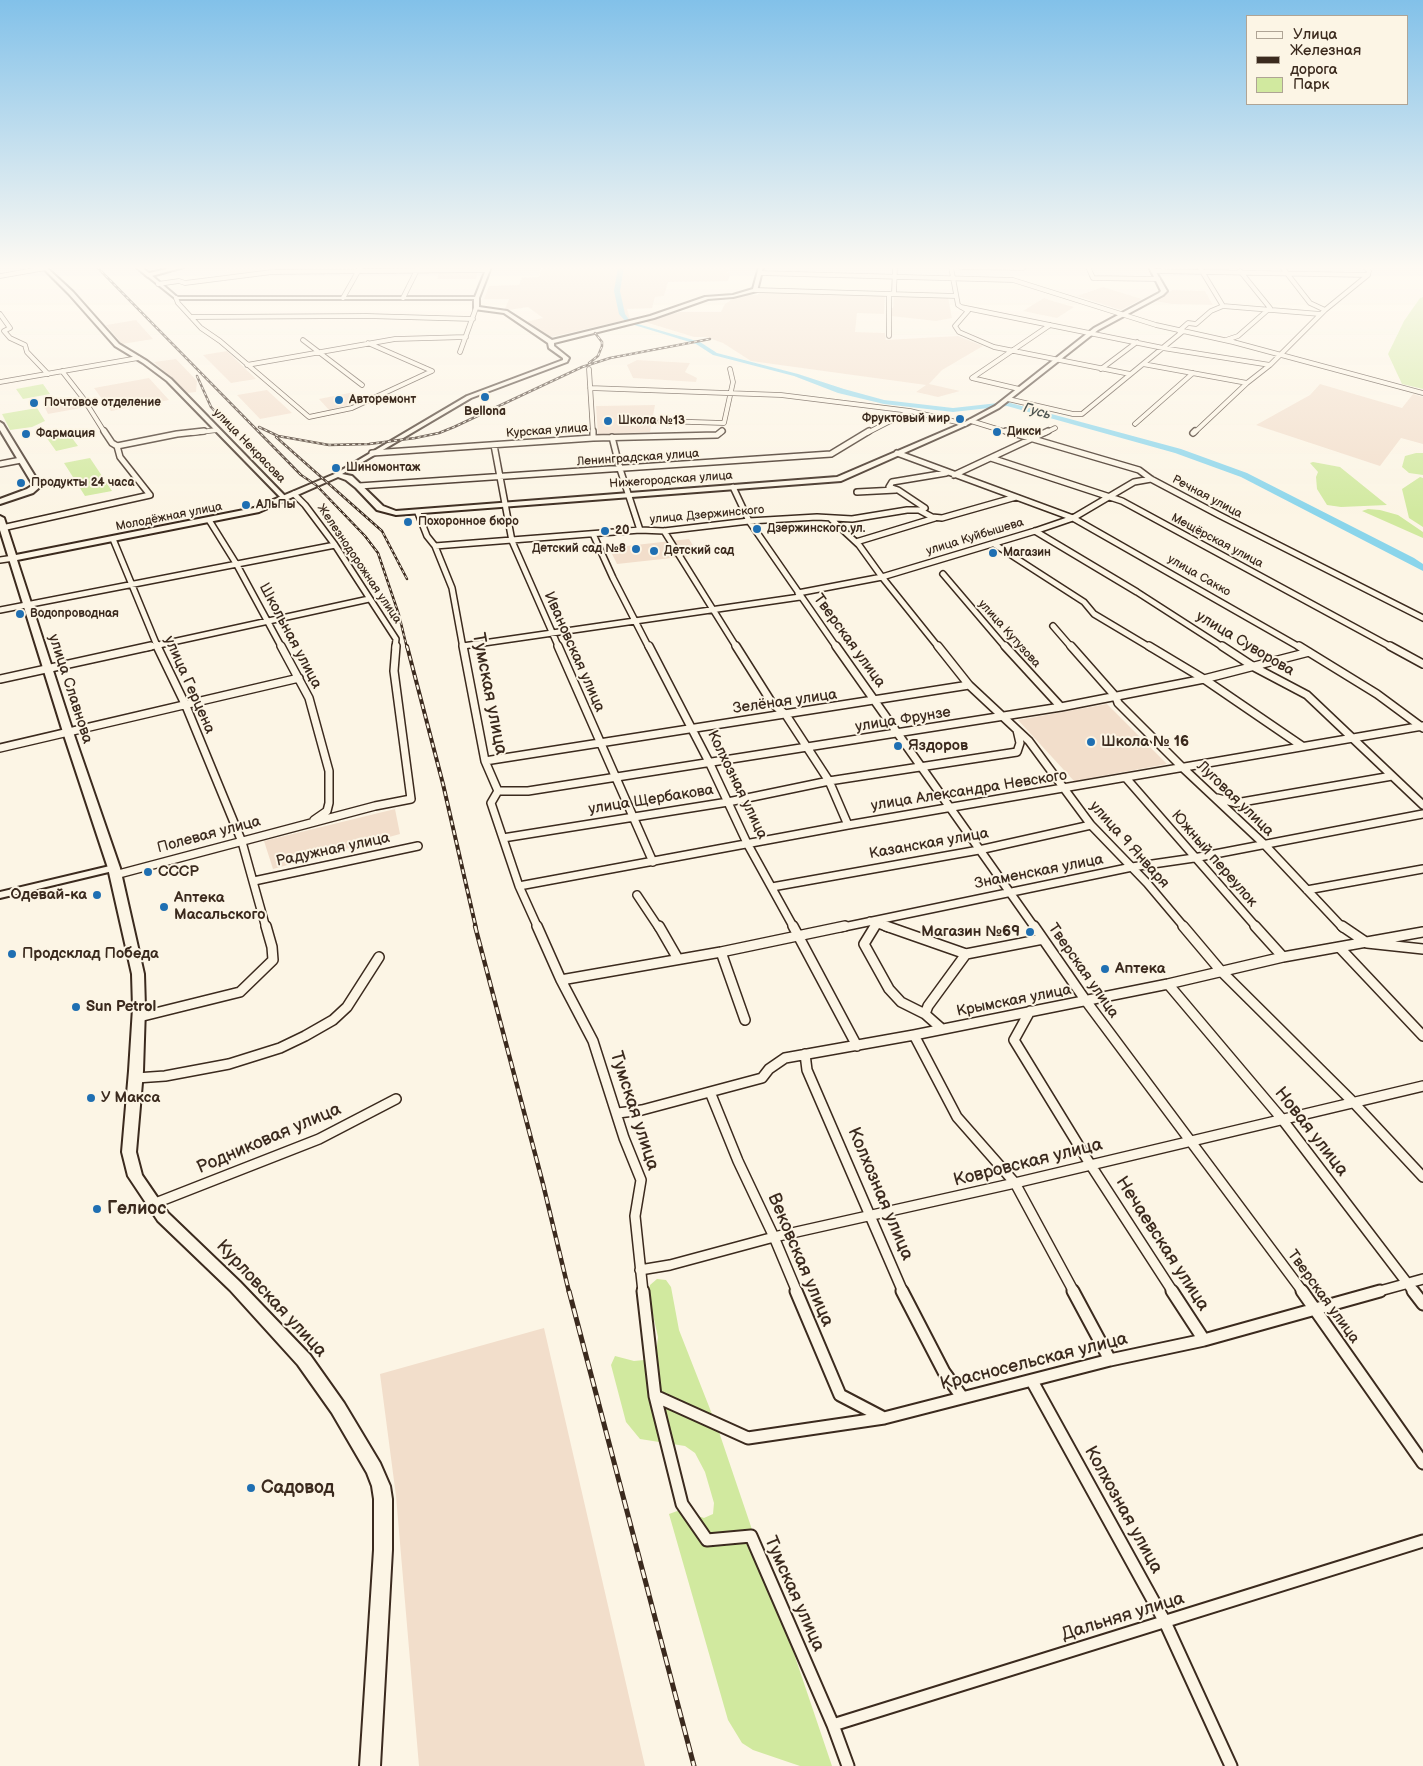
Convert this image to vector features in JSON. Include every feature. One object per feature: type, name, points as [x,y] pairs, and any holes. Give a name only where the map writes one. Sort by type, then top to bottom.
[{"type":"main road","name":"Нижегородская улица","points":[[337,475],[349,478],[380,508],[396,513],[838,479],[968,423],[997,407],[1069,349]]},
{"type":"main road","points":[[0,424],[37,486],[30,491],[0,502]]},
{"type":"main road","name":"Молодёжная улица","points":[[14,558],[256,510],[337,475]]},
{"type":"main road","name":"улица Славнова","points":[[1,523],[14,558],[27,606],[114,871]]},
{"type":"main road","name":"Курловская улица","points":[[114,871],[138,974],[139,1017],[136,1078],[129,1152],[135,1176],[163,1217],[235,1286],[304,1360],[338,1408],[374,1469],[383,1499],[383,1550],[370,1766]]},
{"type":"street","points":[[26,349],[48,374]]},
{"type":"street","name":"улица Некрасова","points":[[123,349],[169,380],[284,498]]},
{"type":"street","points":[[228,349],[309,418],[352,408],[432,371],[383,349]]},
{"type":"street","points":[[247,365],[328,349]]},
{"type":"street","points":[[337,475],[469,396],[566,361],[566,358],[554,349]]},
{"type":"street","points":[[1101,369],[1127,349]]},
{"type":"street","points":[[1006,401],[1073,414],[1082,414],[1161,349]]},
{"type":"street","points":[[1171,349],[1270,366]]},
{"type":"street","points":[[1260,349],[1423,393]]},
{"type":"street","points":[[1193,434],[1248,383],[1270,366],[1285,349]]},
{"type":"street","points":[[1019,389],[972,378],[1011,350],[1130,374]]},
{"type":"street","points":[[318,351],[362,385]]},
{"type":"street","points":[[0,382],[138,358]]},
{"type":"street","points":[[1143,364],[1248,383]]},
{"type":"street","points":[[589,369],[593,438]]},
{"type":"street","points":[[660,421],[724,423],[733,382],[730,369]]},
{"type":"street","points":[[62,371],[96,417],[99,426],[112,443],[117,446],[177,434],[218,430]]},
{"type":"street","points":[[1135,424],[1193,373]]},
{"type":"street","name":"Речная улица","points":[[590,388],[780,395],[910,411],[968,423],[1034,440],[1139,470],[1151,479],[1280,547],[1423,618]]},
{"type":"street","name":"Ленинградская улица","points":[[359,486],[831,454],[860,436],[908,412]]},
{"type":"street","points":[[954,475],[1034,440],[1055,428]]},
{"type":"street","name":"Курская улица","points":[[372,453],[612,437],[717,435],[722,431]]},
{"type":"street","points":[[612,437],[620,469],[640,530]]},
{"type":"street","name":"Ивановская улица","points":[[494,445],[512,541],[653,862]]},
{"type":"street","points":[[1,523],[57,517],[60,514],[150,494],[120,457],[117,446]]},
{"type":"street","name":"улица Сакко","points":[[898,453],[1073,518],[1309,652],[1377,694],[1422,727]]},
{"type":"street","name":"Мещёрская улица","points":[[991,458],[1110,496],[1423,664]]},
{"type":"street","points":[[0,464],[21,460]]},
{"type":"street","name":"улица Сакко","points":[[898,490],[889,487],[892,482],[948,473]]},
{"type":"street","name":"улица Куйбышева","points":[[462,646],[715,611],[882,577],[994,544],[1073,518],[1134,482],[1151,479]]},
{"type":"street","name":"Тверская улица","points":[[733,487],[749,521],[799,595],[951,807],[979,850],[1011,892],[1086,1001],[1316,1310],[1423,1463]]},
{"type":"street","points":[[857,492],[898,490]]},
{"type":"street","name":"улица Дзержинского","points":[[436,546],[640,530],[664,531],[749,521],[817,517],[852,519],[867,515],[925,508],[898,490]]},
{"type":"street","name":"Железнодорожная улица","points":[[294,494],[305,505],[335,545],[396,639],[394,671],[411,799]]},
{"type":"street","points":[[856,542],[1016,497]]},
{"type":"street","name":"улица Дзержинского","points":[[919,510],[937,518]]},
{"type":"street","name":"Тумская улица","points":[[418,512],[427,536],[436,546],[452,588],[485,761],[498,791],[491,803],[519,886],[562,980],[593,1040],[618,1113],[624,1138],[641,1180],[636,1216],[640,1270],[655,1396],[682,1504],[707,1540],[751,1536],[833,1725],[848,1766]]},
{"type":"street","name":"улица 9 Января","points":[[831,519],[856,542],[969,685],[1029,741],[1090,825],[1132,867],[1222,971],[1354,1103],[1423,1178]]},
{"type":"street","name":"Школьная улица","points":[[209,520],[237,565],[310,698],[329,771],[329,803],[327,810],[310,823]]},
{"type":"street","points":[[664,531],[772,703],[786,715],[829,781],[848,825]]},
{"type":"street","name":"улица Суворова","points":[[1035,531],[1137,592],[1254,667],[1307,695],[1423,805]]},
{"type":"street","name":"Колхозная улица","points":[[593,534],[634,621],[710,764],[747,843],[857,1046]]},
{"type":"street","name":"улица Герцена","points":[[112,539],[156,644],[186,706],[242,842],[272,947],[273,960],[240,992],[139,1017]]},
{"type":"street","points":[[994,544],[1084,602],[1094,614],[1204,679],[1302,746]]},
{"type":"street","points":[[0,610],[335,545]]},
{"type":"street","name":"Молодёжная улица","points":[[0,560],[14,558]]},
{"type":"street","name":"улица Кутузова","points":[[943,574],[1060,707]]},
{"type":"street","points":[[0,679],[370,599]]},
{"type":"street","name":"Луговая улица","points":[[1053,626],[1116,697],[1118,703],[1183,768],[1264,844],[1344,930],[1367,943],[1423,949]]},
{"type":"street","name":"улица Фрунзе","points":[[498,791],[528,791],[1003,717],[1204,679],[1309,652]]},
{"type":"street","points":[[0,748],[186,706],[299,678]]},
{"type":"street","name":"Зелёная улица","points":[[485,761],[969,685]]},
{"type":"street","name":"улица Александра Невского","points":[[519,886],[848,825],[1063,790],[1302,746],[1422,727]]},
{"type":"street","name":"улица Щербакова","points":[[503,838],[728,802],[829,781],[1016,752],[1020,744],[1017,730]]},
{"type":"street","points":[[1215,798],[1236,803],[1392,776]]},
{"type":"street","name":"Южный переулок","points":[[1126,778],[1194,858],[1283,957]]},
{"type":"street","name":"Полевая улица","points":[[0,895],[242,842],[310,823],[411,799]]},
{"type":"street","name":"Знаменская улица","points":[[562,980],[721,952],[868,920],[1132,867],[1194,858],[1423,814]]},
{"type":"street","name":"Казанская улица","points":[[772,887],[979,850],[1090,825]]},
{"type":"street","name":"Радужная улица","points":[[254,881],[418,846]]},
{"type":"street","points":[[1307,890],[1423,869]]},
{"type":"street","points":[[637,895],[668,940],[678,959]]},
{"type":"street","points":[[868,920],[966,954],[1043,939]]},
{"type":"street","points":[[877,923],[864,944],[889,989],[901,1002],[925,1014],[942,1030]]},
{"type":"street","name":"Крымская улица","points":[[618,1113],[642,1110],[762,1078],[769,1069],[785,1058],[942,1030],[1168,984],[1283,957],[1423,932]]},
{"type":"street","points":[[1340,948],[1423,1036]]},
{"type":"street","points":[[721,952],[745,1020]]},
{"type":"street","points":[[925,1014],[928,1006],[966,954]]},
{"type":"street","points":[[136,1078],[165,1076],[229,1064],[280,1048],[305,1036],[333,1020],[347,1007],[379,957]]},
{"type":"street","name":"Новая улица","points":[[1168,984],[1282,1119],[1423,1304]]},
{"type":"street","name":"Нечаевская улица","points":[[1030,1011],[1014,1040],[1090,1164],[1204,1340]]},
{"type":"street","points":[[914,1035],[957,1117],[1015,1183],[1110,1360]]},
{"type":"street","name":"Колхозная улица","points":[[805,1054],[807,1070],[902,1289],[944,1372],[962,1397]]},
{"type":"street","name":"Ковровская улица","points":[[640,1270],[670,1265],[774,1237],[1015,1183],[1423,1086]]},
{"type":"street","name":"Вековская улица","points":[[710,1092],[738,1160],[774,1237],[840,1395],[884,1418]]},
{"type":"street","name":"Родниковая улица","points":[[153,1204],[301,1147],[396,1099]]},
{"type":"street","name":"Красносельская улица","points":[[655,1396],[748,1438],[884,1418],[1110,1360],[1204,1340],[1423,1279]]},
{"type":"street","name":"Колхозная улица","points":[[1032,1381],[1165,1622],[1231,1766]]},
{"type":"street","name":"Дальняя улица","points":[[833,1725],[1423,1541]]},
{"type":"shaded area","points":[[733,349],[977,349],[942,370],[929,384],[960,391],[938,397],[916,392],[926,385],[751,361]]},
{"type":"shaded area","points":[[227,351],[256,379],[231,383],[203,355]]},
{"type":"shaded area","points":[[176,359],[197,381],[196,392],[187,393],[154,362]]},
{"type":"shaded area","points":[[637,360],[690,363],[685,372],[697,378],[696,382],[633,378],[627,365]]},
{"type":"shaded area","points":[[149,378],[169,400],[111,411],[94,388]]},
{"type":"shaded area","points":[[1320,384],[1402,408],[1413,394],[1423,397],[1423,444],[1401,438],[1380,466],[1256,425],[1310,395]]},
{"type":"shaded area","points":[[267,390],[292,413],[260,419],[237,395]]},
{"type":"shaded area","points":[[354,392],[348,405],[329,410],[319,399]]},
{"type":"shaded area","points":[[76,401],[81,408],[48,414],[44,406]]},
{"type":"shaded area","points":[[655,405],[650,432],[598,435],[596,406]]},
{"type":"shaded area","name":"Детский сад","points":[[689,539],[699,555],[617,564],[609,548]]},
{"type":"shaded area","name":"Школа № 16","points":[[1107,704],[1167,764],[1074,781],[1018,720]]},
{"type":"shaded area","points":[[395,809],[400,834],[273,869],[264,841]]},
{"type":"shaded area","points":[[544,1328],[645,1766],[419,1766],[396,1496],[380,1374]]},
{"type":"green space","points":[[1390,349],[1423,349],[1423,389],[1402,384],[1388,354]]},
{"type":"green space","points":[[43,384],[50,394],[23,399],[16,389]]},
{"type":"green space","points":[[37,408],[45,421],[32,427],[10,430],[2,414]]},
{"type":"green space","points":[[66,430],[78,446],[56,451],[44,434]]},
{"type":"green space","points":[[1423,453],[1423,475],[1409,473],[1402,467],[1405,456]]},
{"type":"green space","points":[[90,458],[112,491],[85,496],[64,463]]},
{"type":"green space","points":[[1310,463],[1340,467],[1387,505],[1341,507],[1327,505],[1317,489],[1316,477],[1318,472]]},
{"type":"green space","points":[[1420,477],[1423,478],[1423,527],[1409,518],[1402,489]]},
{"type":"green space","points":[[1368,509],[1398,515],[1423,532],[1423,538],[1362,511]]},
{"type":"green space","points":[[657,1279],[666,1280],[671,1287],[679,1330],[719,1432],[832,1766],[800,1766],[753,1750],[742,1743],[728,1720],[669,1514],[680,1510],[704,1518],[713,1514],[714,1503],[705,1472],[695,1453],[685,1446],[640,1439],[626,1422],[611,1365],[615,1356],[634,1361],[644,1360],[657,1346],[658,1337],[648,1293],[650,1285]]},
{"type":"waterway","name":"Гусь","points":[[708,349],[715,354],[796,375],[841,391],[884,402],[953,410],[1007,404],[1178,451],[1244,475],[1411,560],[1423,568]]},
{"type":"railway","points":[[178,349],[301,475],[316,485],[365,536],[378,553],[399,615],[407,648]]},
{"type":"railway","points":[[589,363],[598,356],[601,349]]},
{"type":"railway","points":[[259,427],[278,436],[329,445],[369,444],[415,438],[439,433],[454,427],[582,367],[610,358],[655,349]]},
{"type":"railway","points":[[197,376],[211,407],[229,427]]},
{"type":"railway","points":[[276,437],[382,531],[407,579]]},
{"type":"railway","points":[[407,646],[443,784],[476,928]]},
{"type":"railway","points":[[475,926],[543,1184],[569,1292]]},
{"type":"railway","points":[[569,1291],[694,1766]]},
{"type":"place","name":"Bellona","points":[[485,397]]},
{"type":"place","name":"Авторемонт","points":[[339,400]]},
{"type":"place","name":"Почтовое отделение","points":[[34,403]]},
{"type":"place","name":"Фруктовый мир","points":[[960,419]]},
{"type":"place","name":"Школа №13","points":[[608,421]]},
{"type":"place","name":"Дикси","points":[[997,432]]},
{"type":"place","name":"Фармация","points":[[26,434]]},
{"type":"place","name":"Шиномонтаж","points":[[336,468]]},
{"type":"place","name":"Продукты 24 часа","points":[[21,483]]},
{"type":"place","name":"АЛьПы","points":[[246,505]]},
{"type":"place","name":"Похоронное бюро","points":[[408,522]]},
{"type":"place","name":"Дзержинского ул.","points":[[757,529]]},
{"type":"place","name":"20","points":[[605,531]]},
{"type":"place","name":"Детский сад №8","points":[[636,549]]},
{"type":"place","name":"Детский сад","points":[[654,551]]},
{"type":"place","name":"Магазин","points":[[993,553]]},
{"type":"place","name":"Водопроводная","points":[[20,614]]},
{"type":"place","name":"Школа № 16","points":[[1091,742]]},
{"type":"place","name":"Яздоров","points":[[898,746]]},
{"type":"place","name":"СССР","points":[[148,872]]},
{"type":"place","name":"Одевай-ка","points":[[97,895]]},
{"type":"place","name":"Аптека Масальского","points":[[164,907]]},
{"type":"place","name":"Магазин №69","points":[[1030,932]]},
{"type":"place","name":"Продсклад Победа","points":[[12,954]]},
{"type":"place","name":"Аптека","points":[[1105,969]]},
{"type":"place","name":"Sun Petrol","points":[[76,1007]]},
{"type":"place","name":"У Макса","points":[[91,1098]]},
{"type":"place","name":"Гелиос","points":[[97,1209]]},
{"type":"place","name":"Садовод","points":[[251,1488]]}]
